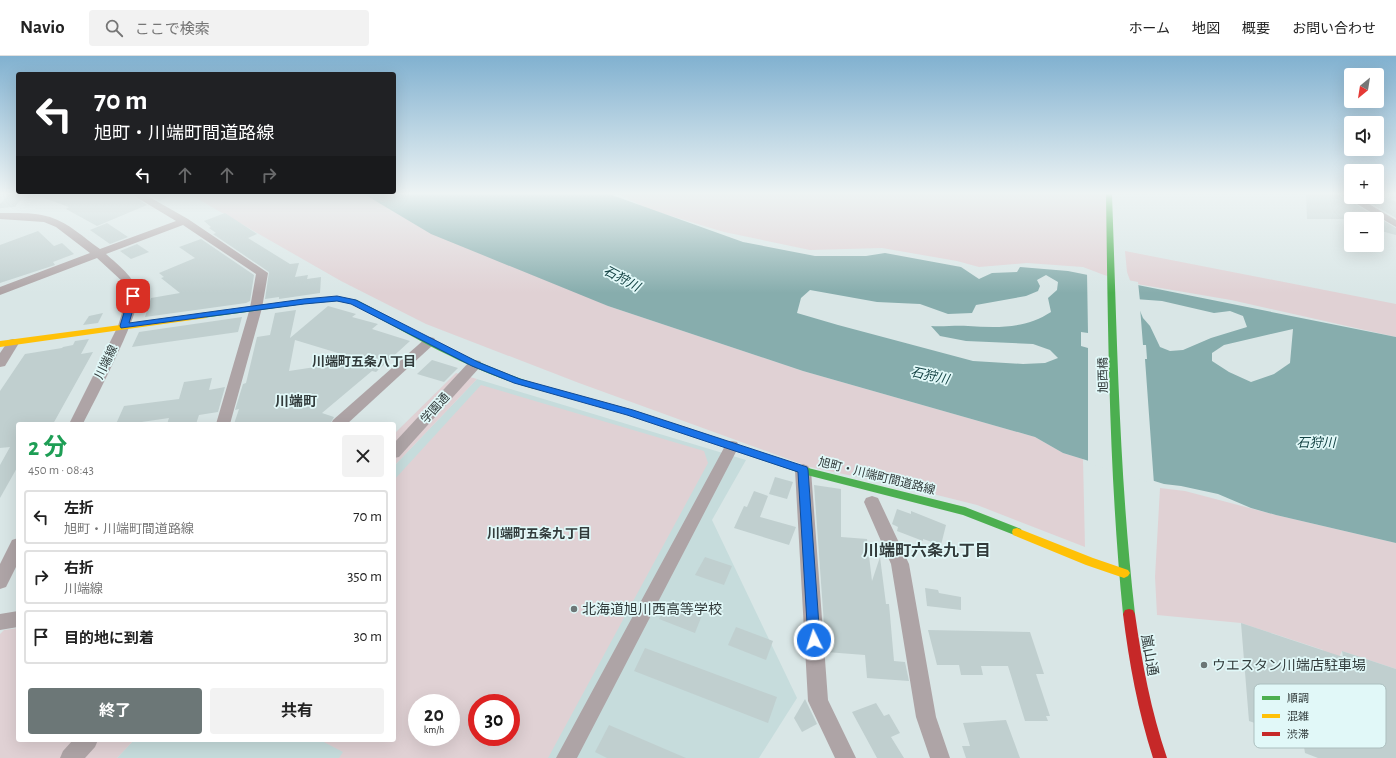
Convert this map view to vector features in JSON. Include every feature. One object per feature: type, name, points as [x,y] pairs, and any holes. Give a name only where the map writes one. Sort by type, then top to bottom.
[{"type":"street","name":"川端線","points":[[62,227],[99,254],[128,281],[133,296],[124,326],[77,422]]},
{"type":"street","points":[[0,291],[169,227]]},
{"type":"street","points":[[193,227],[262,273],[256,308],[225,422]]},
{"type":"street","name":"旭西橋","points":[[1110,227],[1117,474],[1122,555]]},
{"type":"street","name":"旭町・川端町間道路線","points":[[6,343],[304,302],[337,299],[354,302],[475,364],[517,381],[630,412],[803,470],[965,511],[1090,562],[1124,573]]},
{"type":"street","points":[[340,422],[430,342]]},
{"type":"street","points":[[0,363],[6,343]]},
{"type":"street","name":"学園通","points":[[396,451],[475,364]]},
{"type":"street","points":[[566,758],[732,446]]},
{"type":"street","points":[[803,470],[818,701],[846,758]]},
{"type":"street","points":[[872,502],[900,564],[926,717],[940,758]]},
{"type":"street","points":[[0,582],[16,549]]},
{"type":"street","name":"嵐山通","points":[[1122,555],[1134,653],[1154,741],[1160,758]]},
{"type":"street","points":[[0,622],[16,619]]},
{"type":"street","points":[[70,758],[86,742]]},
{"type":"shaded area","points":[[246,227],[435,227],[608,306],[803,371],[1035,437],[1063,453],[1083,459],[1085,547],[977,505],[905,487],[810,467],[579,383],[426,324],[341,281]]},
{"type":"shaded area","points":[[707,227],[1110,227],[1112,278],[1083,267],[1027,263],[979,267],[957,261],[882,248],[810,250],[724,232]]},
{"type":"shaded area","points":[[1125,251],[1396,304],[1396,337],[1231,300],[1131,283],[1127,272]]},
{"type":"shaded area","points":[[456,373],[477,379],[396,464],[396,432]]},
{"type":"shaded area","name":"北海道旭川西高等学校","points":[[477,379],[746,460],[712,520],[797,698],[759,758],[117,758],[132,742],[396,742],[396,464]]},
{"type":"shaded area","name":"北海道旭川西高等学校","points":[[481,385],[704,451],[708,463],[548,758],[339,758],[343,752],[324,742],[396,742],[396,478]]},
{"type":"shaded area","points":[[1160,488],[1185,491],[1276,515],[1396,543],[1396,669],[1342,651],[1335,665],[1325,661],[1323,650],[1241,623],[1157,615],[1155,577]]},
{"type":"shaded area","points":[[16,628],[16,742],[132,742],[117,758],[0,758],[0,634],[4,630]]},
{"type":"water","name":"石狩川","points":[[419,227],[700,227],[743,242],[815,256],[866,256],[885,253],[961,267],[979,279],[992,273],[1017,272],[1020,267],[1068,271],[1396,337],[1396,543],[1276,515],[1251,508],[1218,494],[1164,484],[1063,453],[1035,437],[803,371],[608,306],[431,234]],"holes":[[[1046,275],[1058,282],[1057,290],[1048,298],[1051,312],[1031,322],[1000,327],[931,326],[940,336],[966,341],[1033,344],[1050,350],[1058,358],[1045,363],[1023,364],[973,361],[797,313],[801,298],[810,290],[877,302],[920,304],[948,314],[972,313],[976,305],[1026,296],[1038,291],[1040,286],[1037,280]],[[1135,299],[1162,301],[1214,313],[1230,311],[1243,316],[1247,327],[1211,338],[1183,350],[1170,351],[1160,347],[1150,326],[1143,318]],[[1293,329],[1290,363],[1274,374],[1251,382],[1229,372],[1212,361],[1212,353],[1224,345]]]},
{"type":"pier","points":[[1087,272],[1138,282],[1140,301],[1138,301],[1140,307],[1143,345],[1146,345],[1147,359],[1145,359],[1154,484],[1088,463],[1088,348],[1081,346],[1081,332],[1088,333]]},
{"type":"building","points":[[98,227],[113,227],[128,237],[110,244],[90,230]]},
{"type":"building","points":[[246,227],[257,234],[248,238],[290,264],[299,263],[295,277],[308,275],[307,279],[321,277],[320,293],[279,299],[279,297],[265,299],[269,272],[213,234],[216,233],[209,228]]},
{"type":"building","points":[[1384,227],[1396,228],[1396,235],[1384,232]]},
{"type":"building","points":[[38,231],[54,246],[62,243],[74,254],[53,262],[55,265],[0,283],[0,245]]},
{"type":"building","points":[[201,239],[254,275],[250,301],[246,303],[145,317],[151,298],[180,293],[161,278],[164,277],[159,273],[195,258],[179,247]]},
{"type":"building","points":[[137,244],[149,252],[131,259],[120,251]]},
{"type":"building","points":[[328,306],[356,314],[352,317],[378,324],[372,329],[410,341],[376,372],[372,371],[322,413],[334,417],[331,422],[235,422],[239,409],[235,410],[243,384],[246,383],[257,337],[270,335],[275,313],[296,310],[290,338]],"holes":[[[295,340],[361,360],[289,371]]]},
{"type":"building","points":[[103,313],[98,323],[83,325],[89,316]]},
{"type":"building","points":[[242,317],[238,332],[132,347],[139,332]]},
{"type":"building","points":[[89,339],[81,354],[93,352],[54,422],[16,422],[16,470],[0,498],[0,465],[10,447],[0,448],[0,391],[25,354],[62,348],[73,345],[75,341]]},
{"type":"building","points":[[432,360],[458,368],[444,382],[417,374]]},
{"type":"building","points":[[212,378],[209,390],[225,387],[218,412],[199,415],[197,422],[168,422],[169,418],[142,422],[117,422],[124,406],[179,399],[184,382]]},
{"type":"building","points":[[775,477],[793,482],[787,499],[769,494]]},
{"type":"building","points":[[814,485],[841,489],[841,537],[867,539],[872,581],[880,557],[886,604],[889,604],[894,661],[905,662],[909,681],[867,678],[865,655],[826,652]]},
{"type":"building","points":[[754,491],[768,496],[760,517],[796,527],[789,545],[734,528],[744,506],[747,507]]},
{"type":"building","points":[[897,509],[911,514],[911,511],[946,525],[941,545],[923,539],[923,541],[897,531],[898,527],[892,524]]},
{"type":"building","points":[[705,557],[732,566],[724,585],[695,575]]},
{"type":"building","points":[[925,588],[938,590],[939,593],[961,597],[961,610],[927,606]]},
{"type":"building","points":[[668,602],[702,615],[695,633],[659,619]]},
{"type":"building","points":[[1241,623],[1343,657],[1342,651],[1396,669],[1396,758],[1318,758],[1305,753],[1304,748],[1386,748],[1386,684],[1254,684],[1254,723],[1249,721]]},
{"type":"building","points":[[736,627],[773,641],[766,660],[728,645]]},
{"type":"building","points":[[928,630],[1030,632],[1044,674],[1036,674],[1050,716],[1046,716],[1048,721],[1025,721],[1008,666],[981,666],[983,675],[961,675],[959,665],[937,665]]},
{"type":"building","points":[[645,648],[777,697],[768,723],[634,671]]},
{"type":"building","points":[[805,699],[817,724],[802,732],[794,718]]},
{"type":"building","points":[[876,703],[884,716],[889,714],[900,733],[891,737],[904,758],[877,758],[852,712]]},
{"type":"building","points":[[1006,720],[1020,758],[966,758],[962,746],[970,746],[963,723]]},
{"type":"building","points":[[609,725],[686,758],[607,758],[595,752]]},
{"type":"traffic: fast","points":[[1110,227],[1116,457],[1123,562],[1129,614]]},
{"type":"traffic: fast","points":[[203,316],[304,302],[337,299],[354,302],[465,360],[511,379],[534,386]]},
{"type":"traffic: fast","points":[[682,429],[803,470],[965,511],[1017,532]]},
{"type":"traffic: slow","points":[[0,344],[203,316]]},
{"type":"traffic: slow","points":[[534,386],[630,412],[682,429]]},
{"type":"traffic: slow","points":[[1017,532],[1090,562],[1124,573]]},
{"type":"traffic: jam","points":[[1129,614],[1141,687],[1149,723],[1160,758]]},
{"type":"place","name":"北海道旭川西高等学校","points":[[574,609]]},
{"type":"place","name":"ウエスタン川端店駐車場","points":[[1204,665]]},
{"type":"district","name":"川端町五条八丁目","points":[[364,361]]},
{"type":"district","name":"川端町","points":[[296,401]]},
{"type":"district","name":"川端町五条九丁目","points":[[539,533]]},
{"type":"district","name":"川端町六条九丁目","points":[[927,550]]},
{"type":"route","points":[[133,296],[124,326],[304,302],[337,299],[354,302],[475,364],[517,381],[630,412],[803,470],[814,640]]}]
